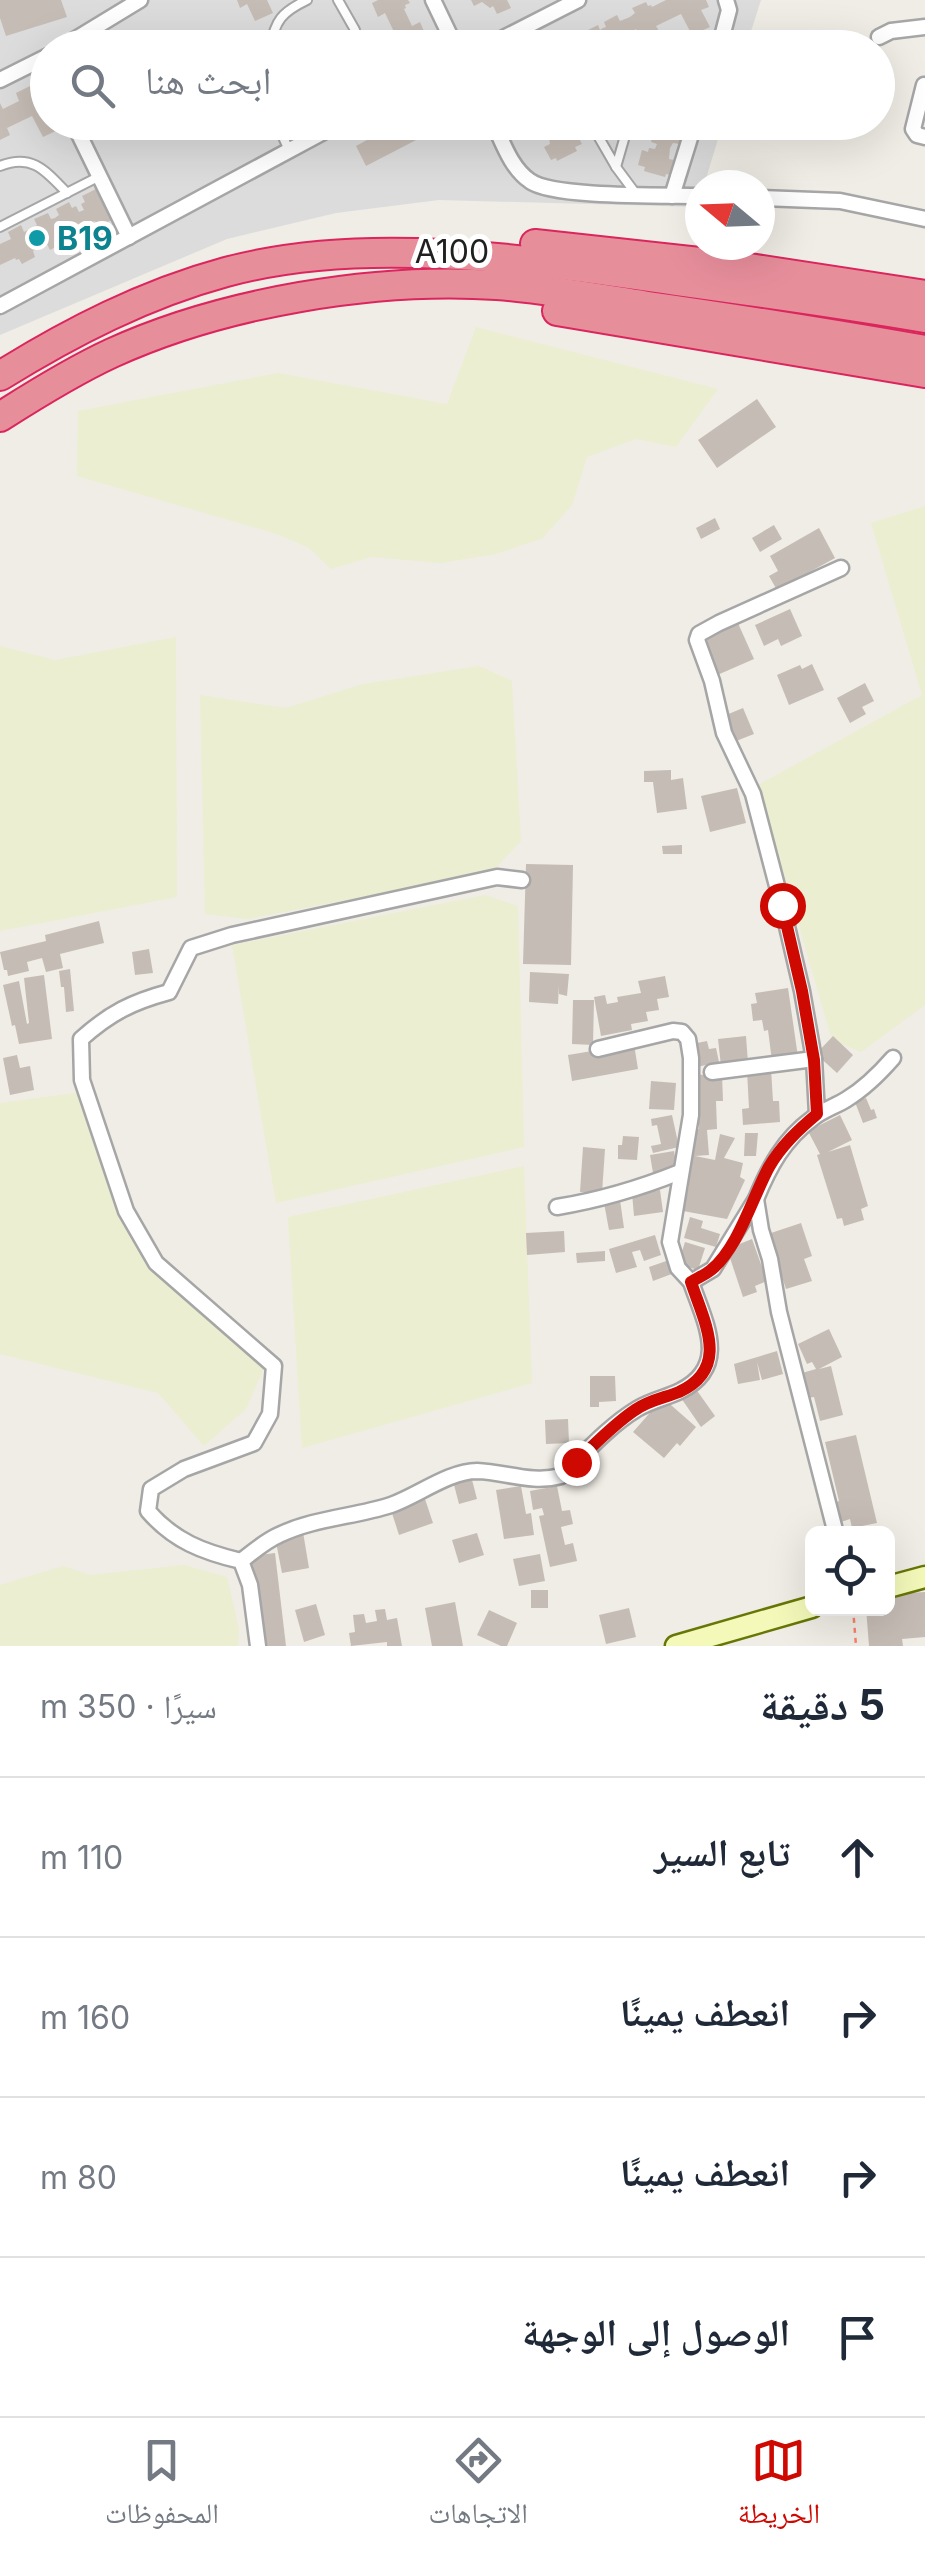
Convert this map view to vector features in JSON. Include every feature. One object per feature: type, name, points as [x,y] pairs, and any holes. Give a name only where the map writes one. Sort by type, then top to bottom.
[{"type":"highway","points":[[288,260],[400,243],[516,242],[717,264],[925,294]]},
{"type":"highway","name":"A100","points":[[0,376],[104,316],[228,271],[288,260],[394,254],[512,259],[925,318]]},
{"type":"highway","name":"A100","points":[[0,417],[40,390],[113,352],[207,318],[341,290],[497,285],[925,350]]},
{"type":"highway","points":[[341,290],[570,313],[925,374]]},
{"type":"street","points":[[91,30],[140,0]]},
{"type":"street","points":[[434,0],[448,30]]},
{"type":"street","points":[[519,30],[578,0]]},
{"type":"street","points":[[724,30],[729,10],[726,0]]},
{"type":"street","points":[[895,31],[925,27]]},
{"type":"street","points":[[0,80],[30,65]]},
{"type":"street","points":[[924,85],[913,129],[925,138]]},
{"type":"street","points":[[81,140],[130,237]]},
{"type":"street","points":[[0,306],[310,140]]},
{"type":"street","points":[[502,140],[516,168],[533,184],[562,191],[685,196]]},
{"type":"street","points":[[672,196],[689,140]]},
{"type":"street","points":[[775,199],[840,201],[925,220]]},
{"type":"street","points":[[817,1114],[814,1060],[802,991],[753,794],[724,733],[712,681],[696,640],[698,634],[718,623],[841,568]]},
{"type":"street","points":[[522,880],[497,876],[232,934],[191,948],[169,992],[143,999],[106,1017],[81,1038],[82,1080],[126,1211],[156,1263],[274,1366],[270,1414],[254,1443],[184,1469],[150,1489],[148,1512],[164,1529],[207,1553],[241,1561],[276,1536],[387,1506],[456,1474],[476,1471],[528,1479],[561,1476],[635,1410],[660,1396],[680,1391],[702,1374],[710,1361],[710,1338],[691,1282],[678,1268],[670,1242],[691,1115],[688,1038],[673,1031],[598,1049]]},
{"type":"street","points":[[691,1282],[713,1269],[724,1255],[769,1168],[796,1131],[875,1080],[894,1058]]},
{"type":"street","points":[[712,1072],[814,1060]]},
{"type":"street","points":[[557,1207],[596,1201],[680,1172]]},
{"type":"street","points":[[756,1199],[779,1312],[834,1526]]},
{"type":"street","points":[[241,1561],[250,1585],[258,1646]]},
{"type":"street","points":[[895,1585],[925,1577]]},
{"type":"street","points":[[676,1646],[805,1610]]},
{"type":"lane","points":[[273,30],[289,9],[307,0]]},
{"type":"lane","points":[[338,0],[355,30]]},
{"type":"lane","points":[[285,140],[290,151]]},
{"type":"lane","points":[[600,140],[636,194]]},
{"type":"lane","points":[[616,167],[624,140]]},
{"type":"lane","points":[[0,166],[13,160],[28,161],[46,171],[68,192]]},
{"type":"lane","points":[[0,228],[99,176]]},
{"type":"path","points":[[854,1616],[856,1646]]},
{"type":"shaded area","points":[[0,0],[761,0],[751,30],[30,30],[30,140],[718,140],[709,170],[685,170],[685,207],[439,200],[336,213],[227,239],[0,335]]},
{"type":"green space","points":[[476,327],[718,389],[676,447],[636,439],[587,457],[572,505],[543,538],[496,554],[441,563],[371,557],[331,569],[309,548],[277,534],[77,476],[78,411],[278,373],[447,404]]},
{"type":"green space","points":[[925,506],[925,1005],[861,1052],[832,1040],[758,785],[922,695],[871,523]]},
{"type":"green space","points":[[176,637],[177,897],[0,931],[0,646],[55,660]]},
{"type":"green space","points":[[479,666],[512,681],[521,841],[492,872],[248,919],[205,914],[200,695],[286,708],[363,684]]},
{"type":"green space","points":[[485,895],[518,906],[524,1147],[276,1203],[232,945]]},
{"type":"green space","points":[[89,1091],[141,1241],[247,1342],[264,1368],[246,1409],[204,1446],[158,1393],[0,1354],[0,1103]]},
{"type":"green space","points":[[524,1166],[532,1383],[302,1448],[288,1217]]},
{"type":"green space","points":[[184,1565],[227,1577],[239,1629],[238,1646],[0,1646],[0,1585],[63,1566],[90,1575]]},
{"type":"building","points":[[0,0],[61,0],[67,17],[6,36]]},
{"type":"building","points":[[237,0],[267,0],[273,13],[255,21],[247,4],[240,8]]},
{"type":"building","points":[[408,0],[410,3],[404,9],[412,26],[420,22],[423,30],[393,30],[385,13],[378,17],[372,3]]},
{"type":"building","points":[[471,0],[507,0],[511,8],[497,14],[493,6],[482,2],[474,6]]},
{"type":"building","points":[[666,0],[706,0],[709,7],[701,10],[710,27],[689,30],[681,14],[656,26],[658,30],[600,30],[606,27],[604,22],[617,15],[620,21],[630,17],[635,13],[632,8],[646,2],[652,7]]},
{"type":"building","points":[[30,86],[30,117],[7,128],[10,135],[0,140],[0,103],[3,109],[19,101],[16,93]]},
{"type":"building","points":[[367,140],[416,140],[366,166],[356,146]]},
{"type":"building","points":[[549,140],[580,140],[582,144],[557,161],[551,160],[544,147]]},
{"type":"building","points":[[680,140],[670,148],[669,159],[674,160],[670,175],[644,171],[645,167],[638,165],[642,150],[655,149],[657,144],[651,142]]},
{"type":"building","points":[[96,189],[99,196],[103,194],[112,220],[98,226],[95,221],[85,225],[81,228],[83,234],[70,240],[67,235],[61,238],[64,243],[50,250],[47,244],[37,248],[33,251],[35,257],[22,264],[15,258],[0,265],[0,244],[11,239],[8,232],[21,225],[24,232],[36,233],[34,219],[48,213],[51,219],[55,218],[59,215],[56,209],[69,202],[79,212],[84,210],[82,196]]},
{"type":"building","points":[[757,399],[776,427],[717,468],[698,440]]},
{"type":"building","points":[[715,518],[720,529],[701,539],[696,528]]},
{"type":"building","points":[[774,525],[782,539],[760,552],[752,538]]},
{"type":"building","points":[[819,528],[835,558],[777,590],[769,576],[778,571],[770,556]]},
{"type":"building","points":[[790,609],[802,636],[781,646],[778,639],[764,646],[755,625]]},
{"type":"building","points":[[737,621],[754,659],[715,676],[699,639]]},
{"type":"building","points":[[812,664],[824,690],[789,705],[777,675]]},
{"type":"building","points":[[865,683],[874,701],[862,707],[866,714],[850,723],[837,698]]},
{"type":"building","points":[[743,708],[754,734],[731,743],[721,717]]},
{"type":"building","points":[[671,770],[671,780],[683,778],[687,809],[657,813],[653,782],[644,782],[644,771]]},
{"type":"building","points":[[737,788],[746,823],[710,832],[701,796]]},
{"type":"building","points":[[682,845],[682,854],[663,854],[662,846]]},
{"type":"building","points":[[526,864],[573,865],[571,965],[523,964]]},
{"type":"building","points":[[99,921],[104,943],[60,954],[63,968],[46,972],[42,958],[27,962],[29,971],[8,976],[4,970],[0,952],[46,941],[45,935]]},
{"type":"building","points":[[149,949],[153,973],[135,975],[132,952]]},
{"type":"building","points":[[70,969],[74,1011],[66,1012],[59,971]]},
{"type":"building","points":[[530,972],[569,974],[567,996],[559,994],[559,985],[558,1004],[529,1002]]},
{"type":"building","points":[[44,975],[52,1039],[19,1044],[3,985],[19,981],[27,1024],[24,978]]},
{"type":"building","points":[[665,976],[669,997],[657,999],[659,1010],[646,1012],[648,1021],[631,1024],[632,1030],[601,1036],[594,997],[605,995],[607,1004],[618,1002],[617,997],[641,993],[638,981]]},
{"type":"building","points":[[788,988],[798,1057],[772,1061],[768,1030],[764,1031],[762,1020],[753,1021],[751,1004],[757,1003],[755,993]]},
{"type":"building","points":[[573,1000],[594,1000],[593,1045],[572,1044]]},
{"type":"building","points":[[746,1036],[748,1063],[721,1066],[718,1039]]},
{"type":"building","points":[[833,1036],[853,1055],[837,1073],[816,1054]]},
{"type":"building","points":[[707,1041],[709,1049],[716,1048],[719,1062],[697,1067],[692,1044]]},
{"type":"building","points":[[634,1044],[638,1069],[572,1081],[568,1055]]},
{"type":"building","points":[[17,1055],[20,1068],[30,1066],[34,1090],[10,1095],[3,1058]]},
{"type":"building","points":[[771,1069],[773,1101],[779,1101],[780,1122],[743,1125],[742,1109],[749,1108],[747,1071]]},
{"type":"building","points":[[722,1074],[723,1101],[716,1101],[717,1129],[707,1130],[709,1155],[695,1156],[715,1160],[720,1134],[735,1138],[724,1158],[743,1163],[740,1177],[745,1180],[727,1219],[683,1211],[689,1185],[684,1182],[692,1155],[690,1130],[699,1129],[695,1075]]},
{"type":"building","points":[[651,1081],[676,1083],[674,1110],[649,1109]]},
{"type":"building","points":[[866,1098],[877,1118],[863,1123],[855,1102]]},
{"type":"building","points":[[672,1115],[679,1147],[653,1153],[651,1146],[661,1144],[657,1125],[652,1126],[651,1119]]},
{"type":"building","points":[[840,1115],[852,1140],[828,1152],[850,1145],[868,1206],[861,1209],[864,1220],[844,1226],[842,1218],[837,1219],[817,1155],[820,1154],[808,1131]]},
{"type":"building","points":[[745,1133],[758,1133],[756,1156],[744,1156]]},
{"type":"building","points":[[623,1136],[639,1137],[637,1160],[618,1159]]},
{"type":"building","points":[[583,1147],[605,1149],[602,1193],[580,1192]]},
{"type":"building","points":[[674,1151],[677,1168],[653,1173],[650,1155]]},
{"type":"building","points":[[660,1190],[663,1212],[634,1216],[632,1193]]},
{"type":"building","points":[[620,1200],[624,1228],[609,1230],[604,1203]]},
{"type":"building","points":[[690,1217],[703,1221],[701,1228],[720,1234],[716,1247],[684,1238]]},
{"type":"building","points":[[801,1223],[812,1256],[804,1259],[812,1281],[786,1289],[768,1234]]},
{"type":"building","points":[[564,1231],[565,1252],[527,1255],[526,1233]]},
{"type":"building","points":[[655,1235],[661,1255],[644,1261],[640,1250],[632,1252],[637,1267],[616,1273],[609,1249]]},
{"type":"building","points":[[752,1239],[767,1281],[755,1286],[757,1292],[743,1297],[727,1249]]},
{"type":"building","points":[[685,1242],[705,1248],[698,1270],[678,1264]]},
{"type":"building","points":[[605,1251],[605,1261],[577,1263],[576,1253]]},
{"type":"building","points":[[672,1259],[677,1272],[653,1281],[649,1267]]},
{"type":"building","points":[[829,1329],[842,1357],[819,1369],[831,1366],[843,1415],[820,1421],[814,1397],[808,1398],[802,1373],[816,1369],[812,1362],[807,1364],[798,1344]]},
{"type":"building","points":[[777,1351],[783,1374],[762,1380],[757,1362],[760,1380],[738,1384],[734,1364]]},
{"type":"building","points":[[590,1376],[615,1376],[616,1401],[590,1407]]},
{"type":"building","points":[[693,1385],[715,1416],[701,1427],[679,1395]]},
{"type":"building","points":[[663,1398],[696,1427],[664,1458],[633,1432]]},
{"type":"building","points":[[568,1419],[569,1443],[546,1444],[545,1420]]},
{"type":"building","points":[[856,1435],[877,1523],[852,1526],[850,1519],[841,1522],[825,1442]]},
{"type":"building","points":[[471,1476],[477,1499],[459,1504],[453,1481]]},
{"type":"building","points":[[521,1486],[534,1535],[504,1539],[496,1490]]},
{"type":"building","points":[[557,1486],[562,1511],[570,1510],[573,1524],[561,1527],[565,1545],[573,1543],[577,1561],[550,1567],[539,1516],[544,1515],[542,1508],[533,1510],[530,1491]]},
{"type":"building","points":[[425,1499],[433,1523],[399,1535],[391,1510]]},
{"type":"building","points":[[303,1532],[309,1568],[282,1573],[275,1537]]},
{"type":"building","points":[[477,1533],[484,1555],[459,1563],[452,1540]]},
{"type":"building","points":[[275,1553],[286,1646],[261,1646],[251,1556]]},
{"type":"building","points":[[540,1554],[545,1581],[519,1586],[513,1559]]},
{"type":"building","points":[[531,1590],[548,1590],[548,1608],[531,1608]]},
{"type":"building","points":[[925,1592],[925,1637],[902,1639],[903,1646],[869,1646],[867,1616],[895,1616],[895,1594]]},
{"type":"building","points":[[455,1602],[463,1646],[432,1646],[425,1608]]},
{"type":"building","points":[[316,1604],[325,1635],[304,1642],[295,1610]]},
{"type":"building","points":[[629,1608],[636,1637],[606,1644],[599,1615]]},
{"type":"building","points":[[385,1609],[387,1620],[397,1618],[402,1646],[387,1646],[387,1642],[351,1646],[349,1633],[355,1632],[353,1615],[364,1614],[366,1623],[377,1621],[375,1610]]},
{"type":"building","points":[[489,1610],[517,1623],[507,1646],[477,1635]]},
{"type":"place","name":"B19","points":[[37,238]]},
{"type":"route","points":[[576,1462],[635,1410],[660,1396],[680,1391],[702,1374],[710,1361],[710,1338],[691,1282],[713,1269],[724,1255],[769,1168],[796,1131],[817,1114],[814,1060],[782,905]]}]
